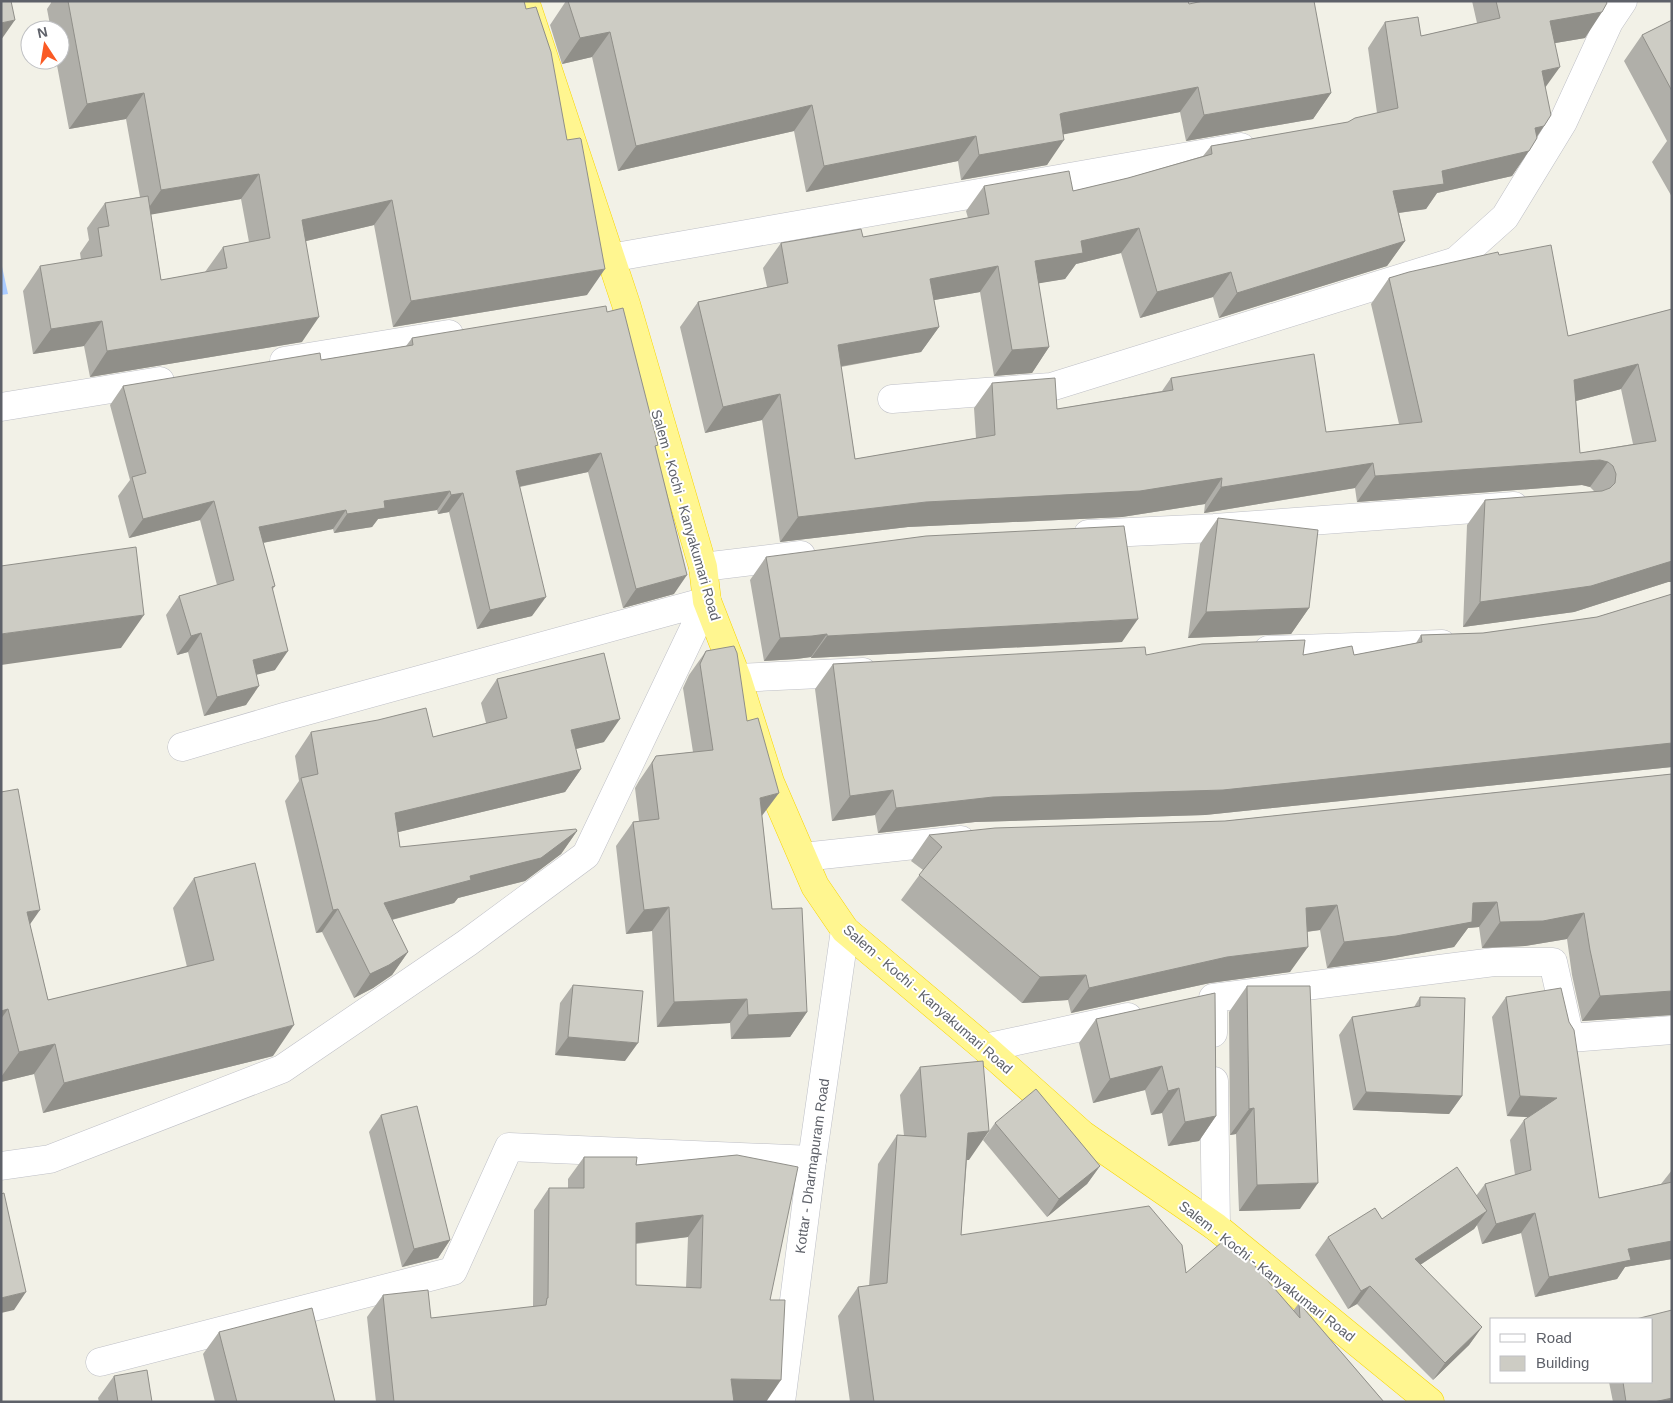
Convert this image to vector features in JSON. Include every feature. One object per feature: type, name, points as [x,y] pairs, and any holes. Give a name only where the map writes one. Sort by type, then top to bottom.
[{"type":"highway","name":"Salem - Kochi - Kanyakumari Road","points":[[525,1],[610,258],[616,306],[703,567],[707,601],[737,678],[770,782],[815,886],[845,930],[985,1048],[1083,1135],[1216,1227],[1430,1402]]},
{"type":"street","points":[[1365,303],[1456,261],[1505,218],[1563,122],[1609,22],[1623,1]]},
{"type":"street","points":[[610,258],[1268,142]]},
{"type":"street","points":[[892,398],[1051,387],[1456,261]]},
{"type":"street","points":[[255,366],[470,330]]},
{"type":"street","points":[[1,407],[187,377]]},
{"type":"street","points":[[1066,535],[1224,527],[1535,505]]},
{"type":"street","points":[[703,567],[821,553]]},
{"type":"street","points":[[182,747],[284,717],[707,601]]},
{"type":"street","points":[[1,1166],[50,1159],[282,1069],[467,943],[586,856],[707,601]]},
{"type":"street","points":[[1244,651],[1463,643]]},
{"type":"street","points":[[737,678],[886,670]]},
{"type":"street","points":[[803,857],[986,838]]},
{"type":"street","name":"Kottar - Dharmapuram Road","points":[[781,1402],[812,1160],[845,930]]},
{"type":"street","points":[[1184,1004],[1213,998],[1494,962],[1553,962],[1570,1038],[1672,1030]]},
{"type":"street","points":[[1213,998],[1216,1227]]},
{"type":"street","points":[[985,1048],[1156,1010]]},
{"type":"street","points":[[100,1362],[453,1271],[509,1147],[812,1160]]},
{"type":"water","points":[[1,262],[8,294],[1,295]]},
{"type":"building","points":[[1,1],[11,1],[15,20],[1,23]]},
{"type":"building","points":[[68,1],[524,1],[526,9],[536,7],[551,52],[567,140],[581,139],[605,269],[411,301],[392,200],[302,220],[319,317],[107,351],[102,321],[51,329],[40,266],[102,256],[98,228],[109,226],[105,203],[148,196],[161,280],[227,268],[223,247],[270,238],[259,174],[161,190],[144,93],[87,104]]},
{"type":"building","points":[[568,1],[1188,1],[1189,4],[1203,1],[1314,1],[1331,93],[1204,115],[1198,87],[1063,113],[1060,114],[1064,140],[979,155],[976,136],[824,166],[812,105],[636,146],[610,32],[580,38]]},
{"type":"building","points":[[1496,1],[1606,1],[1607,3],[1602,12],[1550,21],[1560,67],[1542,71],[1551,115],[1544,126],[1535,128],[1537,138],[1529,151],[1442,171],[1444,184],[1393,191],[1405,241],[1237,293],[1231,272],[1157,292],[1139,228],[1081,241],[1083,253],[1035,261],[1049,347],[1012,350],[998,266],[930,279],[939,327],[838,345],[855,459],[995,435],[992,383],[1055,378],[1057,409],[1173,390],[1171,378],[1314,354],[1326,432],[1422,422],[1389,278],[1498,252],[1499,255],[1551,245],[1568,336],[1672,309],[1672,561],[1591,586],[1480,602],[1485,500],[1602,491],[1610,488],[1615,483],[1616,474],[1613,466],[1608,462],[1600,460],[1375,476],[1373,463],[1223,487],[1221,487],[1222,478],[1140,491],[926,502],[798,517],[780,394],[723,407],[698,302],[788,283],[781,243],[861,229],[863,237],[989,214],[984,186],[1069,171],[1073,191],[1128,178],[1212,154],[1211,146],[1348,122],[1355,118],[1398,108],[1385,22],[1418,17],[1421,36],[1500,18]],"holes":[[[1638,364],[1656,441],[1580,453],[1574,380]]]},
{"type":"building","points":[[1672,20],[1672,91],[1642,35]]},
{"type":"building","points":[[606,306],[607,312],[623,308],[658,445],[655,446],[687,575],[636,589],[601,453],[516,471],[546,597],[490,610],[463,493],[451,495],[450,491],[384,501],[385,508],[347,514],[346,510],[259,527],[275,586],[272,587],[288,651],[253,660],[259,686],[217,697],[201,633],[191,636],[179,596],[234,580],[214,501],[143,519],[132,477],[146,473],[123,386],[320,353],[321,360],[413,345],[412,338]]},
{"type":"building","points":[[1218,518],[1318,530],[1309,608],[1206,612]]},
{"type":"building","points":[[1124,526],[1138,619],[827,636],[827,634],[780,638],[766,557],[926,536]]},
{"type":"building","points":[[136,547],[144,615],[1,634],[1,566]]},
{"type":"building","points":[[1672,594],[1672,743],[1223,790],[993,797],[896,808],[893,790],[850,796],[833,664],[1145,647],[1146,655],[1202,644],[1305,640],[1303,655],[1352,646],[1354,655],[1422,642],[1421,635],[1483,633],[1597,617]]},
{"type":"building","points":[[734,646],[737,653],[747,721],[758,718],[779,793],[760,798],[772,909],[802,908],[807,1012],[748,1015],[747,999],[674,1002],[669,907],[644,910],[633,822],[659,819],[652,763],[656,756],[713,750],[700,664],[706,651]]},
{"type":"building","points":[[604,653],[620,719],[571,730],[581,769],[395,813],[400,847],[576,829],[577,831],[541,858],[470,876],[471,880],[384,903],[408,952],[389,965],[370,974],[338,909],[333,910],[301,778],[318,774],[311,732],[378,720],[426,708],[433,737],[507,718],[497,679]]},
{"type":"building","points":[[1672,774],[1672,991],[1600,996],[1584,913],[1543,921],[1500,922],[1497,902],[1473,903],[1472,922],[1396,936],[1344,942],[1337,905],[1306,908],[1308,947],[1227,957],[1089,988],[1086,975],[1040,977],[919,875],[942,847],[929,835],[995,828],[1225,821]]},
{"type":"building","points":[[18,789],[40,910],[27,912],[48,1000],[214,960],[194,878],[255,863],[294,1025],[64,1083],[55,1044],[19,1052],[8,1009],[1,1011],[1,792]]},
{"type":"building","points":[[573,985],[643,991],[638,1043],[568,1037]]},
{"type":"building","points":[[1247,986],[1310,986],[1318,1183],[1257,1185],[1254,1108],[1249,1109]]},
{"type":"building","points":[[1561,988],[1569,1022],[1574,1030],[1599,1198],[1672,1182],[1672,1241],[1628,1249],[1631,1260],[1549,1277],[1535,1213],[1496,1224],[1485,1184],[1531,1170],[1524,1120],[1557,1098],[1520,1096],[1506,997]]},
{"type":"building","points":[[1215,993],[1216,1116],[1185,1122],[1179,1088],[1168,1091],[1162,1066],[1110,1079],[1096,1019]]},
{"type":"building","points":[[1420,997],[1465,998],[1462,1096],[1366,1092],[1352,1017],[1420,1006]]},
{"type":"building","points":[[983,1061],[989,1131],[968,1133],[961,1235],[1149,1206],[1182,1245],[1186,1273],[1229,1236],[1300,1318],[1299,1303],[1384,1402],[874,1402],[858,1287],[887,1283],[897,1135],[926,1137],[920,1067]]},
{"type":"building","points":[[1036,1089],[1100,1166],[1059,1199],[995,1123]]},
{"type":"building","points":[[417,1106],[450,1240],[414,1249],[381,1115]]},
{"type":"building","points":[[737,1155],[798,1167],[770,1300],[785,1300],[781,1380],[731,1379],[734,1402],[394,1402],[383,1295],[428,1290],[431,1318],[546,1305],[548,1298],[549,1188],[584,1188],[584,1157],[637,1157],[636,1165]],"holes":[[[703,1215],[701,1288],[636,1285],[636,1223]]]},
{"type":"building","points":[[1457,1167],[1487,1211],[1415,1259],[1482,1327],[1445,1363],[1370,1286],[1361,1291],[1328,1237],[1375,1208],[1382,1219]]},
{"type":"building","points":[[4,1193],[26,1292],[1,1298],[1,1194]]},
{"type":"building","points":[[312,1308],[335,1402],[237,1402],[219,1332]]},
{"type":"building","points":[[1672,1310],[1672,1398],[1654,1402],[1626,1402],[1623,1383],[1653,1383],[1653,1318],[1640,1318]]},
{"type":"building","points":[[147,1370],[152,1402],[118,1402],[114,1376]]}]
